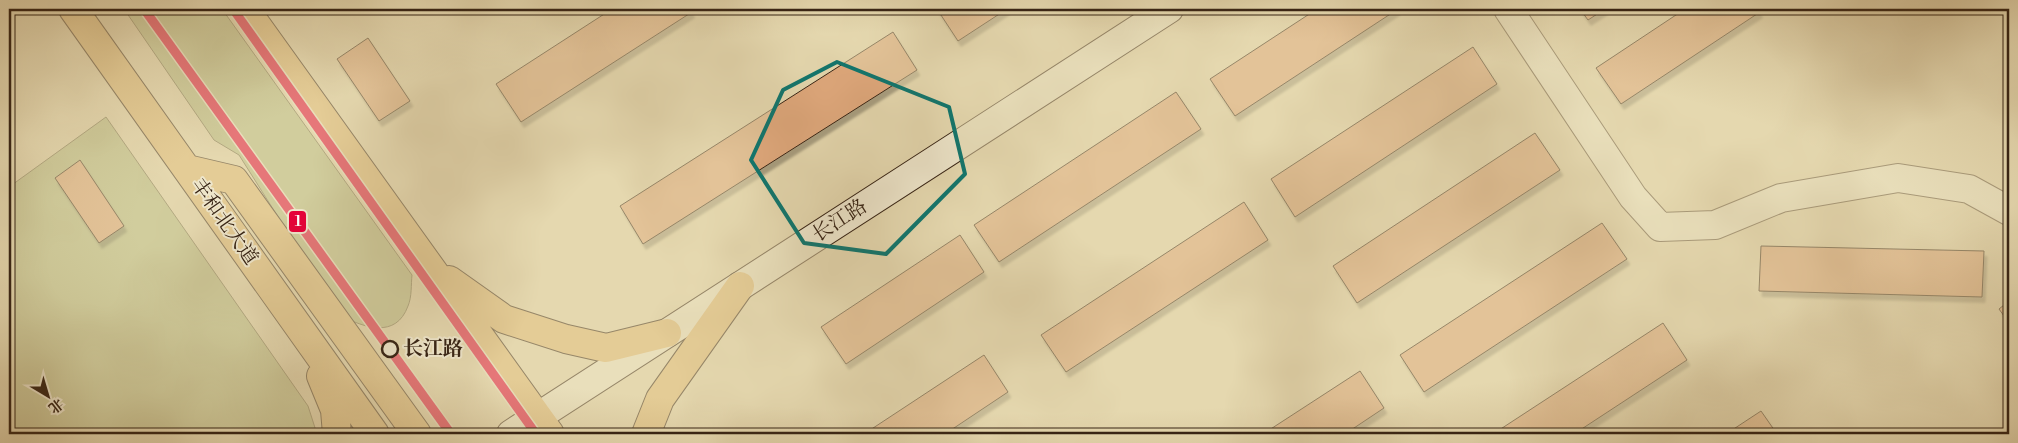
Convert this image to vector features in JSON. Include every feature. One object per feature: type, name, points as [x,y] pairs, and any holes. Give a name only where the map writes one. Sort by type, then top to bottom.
[{"type":"highway","name":"丰和北大道","points":[[73,9],[375,434]]},
{"type":"highway","points":[[245,9],[544,425]]},
{"type":"highway","points":[[187,169],[234,180],[417,434]]},
{"type":"highway","points":[[429,266],[504,319],[566,339],[606,348],[667,334]]},
{"type":"highway","points":[[646,434],[660,399],[740,286]]},
{"type":"highway","points":[[303,333],[335,410],[337,434]]},
{"type":"street","name":"长江路","points":[[511,434],[544,425],[667,334],[1169,9]]},
{"type":"street","points":[[1508,9],[1633,197],[1660,227],[1715,225],[1781,198],[1898,178],[1969,189],[2009,211]]},
{"type":"highlighted area","points":[[837,62],[949,107],[965,174],[886,254],[804,243],[751,160],[783,90]]},
{"type":"green space","points":[[124,9],[222,9],[412,275],[411,295],[408,306],[403,316],[396,323],[388,327],[369,327],[340,315],[239,155],[214,140]]},
{"type":"green space","points":[[106,117],[308,406],[317,434],[9,434],[9,187]]},
{"type":"building","points":[[612,9],[689,9],[692,12],[521,122],[496,84]]},
{"type":"building","points":[[937,9],[1007,9],[958,41]]},
{"type":"building","points":[[1317,9],[1398,9],[1235,116],[1210,79]]},
{"type":"building","points":[[1580,9],[1605,9],[1588,20]]},
{"type":"building","points":[[1685,9],[1757,9],[1760,12],[1621,104],[1596,68]]},
{"type":"building","points":[[893,32],[917,70],[643,244],[620,206]]},
{"type":"building","points":[[368,38],[410,101],[379,121],[337,59]]},
{"type":"building","points":[[1473,47],[1497,84],[1295,217],[1271,179]]},
{"type":"building","points":[[1176,92],[1201,129],[999,262],[974,225]]},
{"type":"building","points":[[1535,133],[1560,170],[1357,303],[1333,266]]},
{"type":"building","points":[[80,160],[124,226],[99,243],[55,178]]},
{"type":"building","points":[[1244,202],[1268,240],[1066,372],[1041,335]]},
{"type":"building","points":[[1602,223],[1627,259],[1424,392],[1400,355]]},
{"type":"building","points":[[960,235],[984,272],[846,364],[821,327]]},
{"type":"building","points":[[1761,246],[1984,251],[1982,297],[1759,291]]},
{"type":"building","points":[[2009,301],[2009,323],[1999,309]]},
{"type":"building","points":[[1663,323],[1687,360],[1574,434],[1493,434]]},
{"type":"building","points":[[984,355],[1008,392],[945,434],[864,434]]},
{"type":"building","points":[[1360,371],[1384,408],[1345,434],[1263,434]]},
{"type":"building","points":[[1761,411],[1777,434],[1726,434]]},
{"type":"transit line","name":"1","points":[[144,9],[451,434]]},
{"type":"transit line","name":"1","points":[[233,9],[536,434]]},
{"type":"place","name":"长江路","points":[[390,349]]}]
